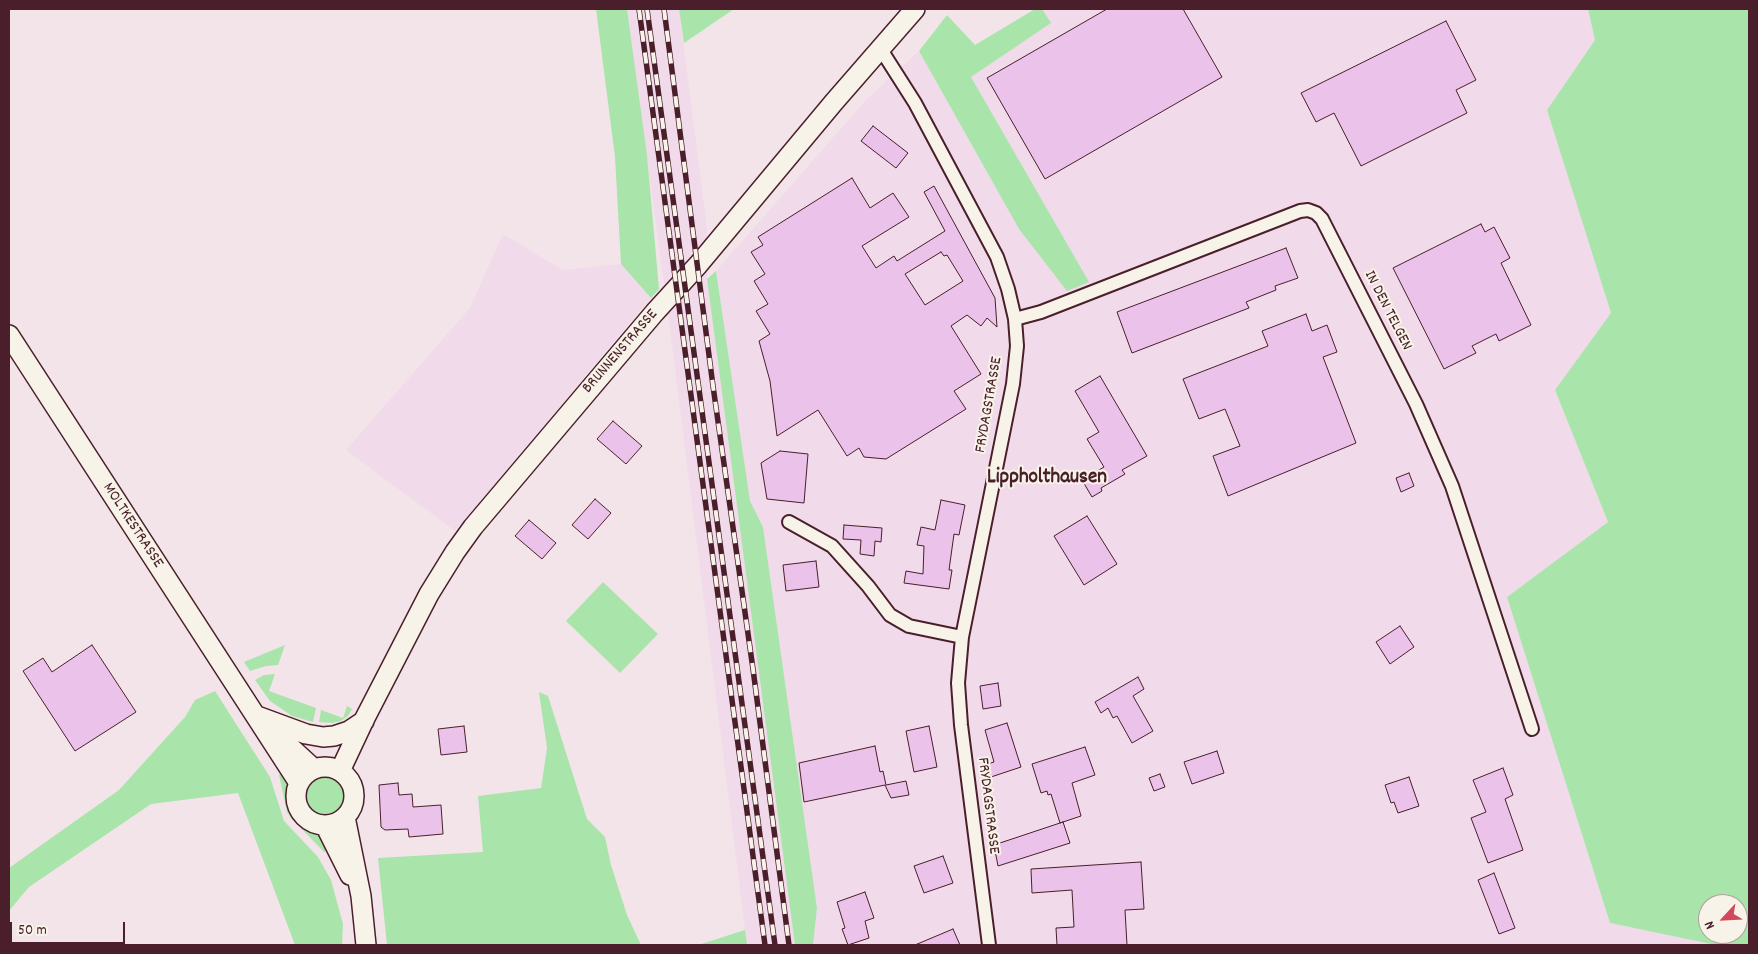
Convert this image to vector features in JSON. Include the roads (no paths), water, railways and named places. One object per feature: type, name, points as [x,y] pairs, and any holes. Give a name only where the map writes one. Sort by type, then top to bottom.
[{"type":"street","name":"BRUNNENSTRASSE","points":[[340,771],[364,720],[438,579],[473,527],[915,9]]},
{"type":"street","name":"FRYDAGSTRASSE","points":[[880,48],[915,103],[997,257],[1008,289],[1015,319],[1017,346],[1013,384],[962,638],[958,683],[960,725],[989,945]]},
{"type":"street","name":"IN DEN TELGEN","points":[[1015,319],[1040,312],[1300,211],[1308,210],[1316,214],[1322,219],[1416,404],[1452,486],[1532,728]]},
{"type":"street","name":"MOLTKESTRASSE","points":[[9,335],[299,783]]},
{"type":"street","points":[[788,522],[832,546],[868,586],[890,615],[909,626],[962,638]]},
{"type":"street","points":[[257,716],[306,734],[323,736],[334,736],[349,731],[364,720]]},
{"type":"street","name":"MOLTKESTRASSE","points":[[257,716],[314,769]]},
{"type":"street","points":[[323,767],[340,771],[348,778],[353,788],[354,798],[351,808],[345,817],[336,823],[325,825],[315,823],[306,818],[300,810],[297,801],[299,783],[314,769],[323,767]]},
{"type":"street","points":[[345,817],[361,896],[366,945]]},
{"type":"street","points":[[325,825],[361,896]]},
{"type":"railway","points":[[639,9],[765,945]]},
{"type":"railway","points":[[647,9],[775,945]]},
{"type":"railway","points":[[664,9],[789,945]]},
{"type":"district","name":"Lippholthausen","points":[[1047,479]]}]
